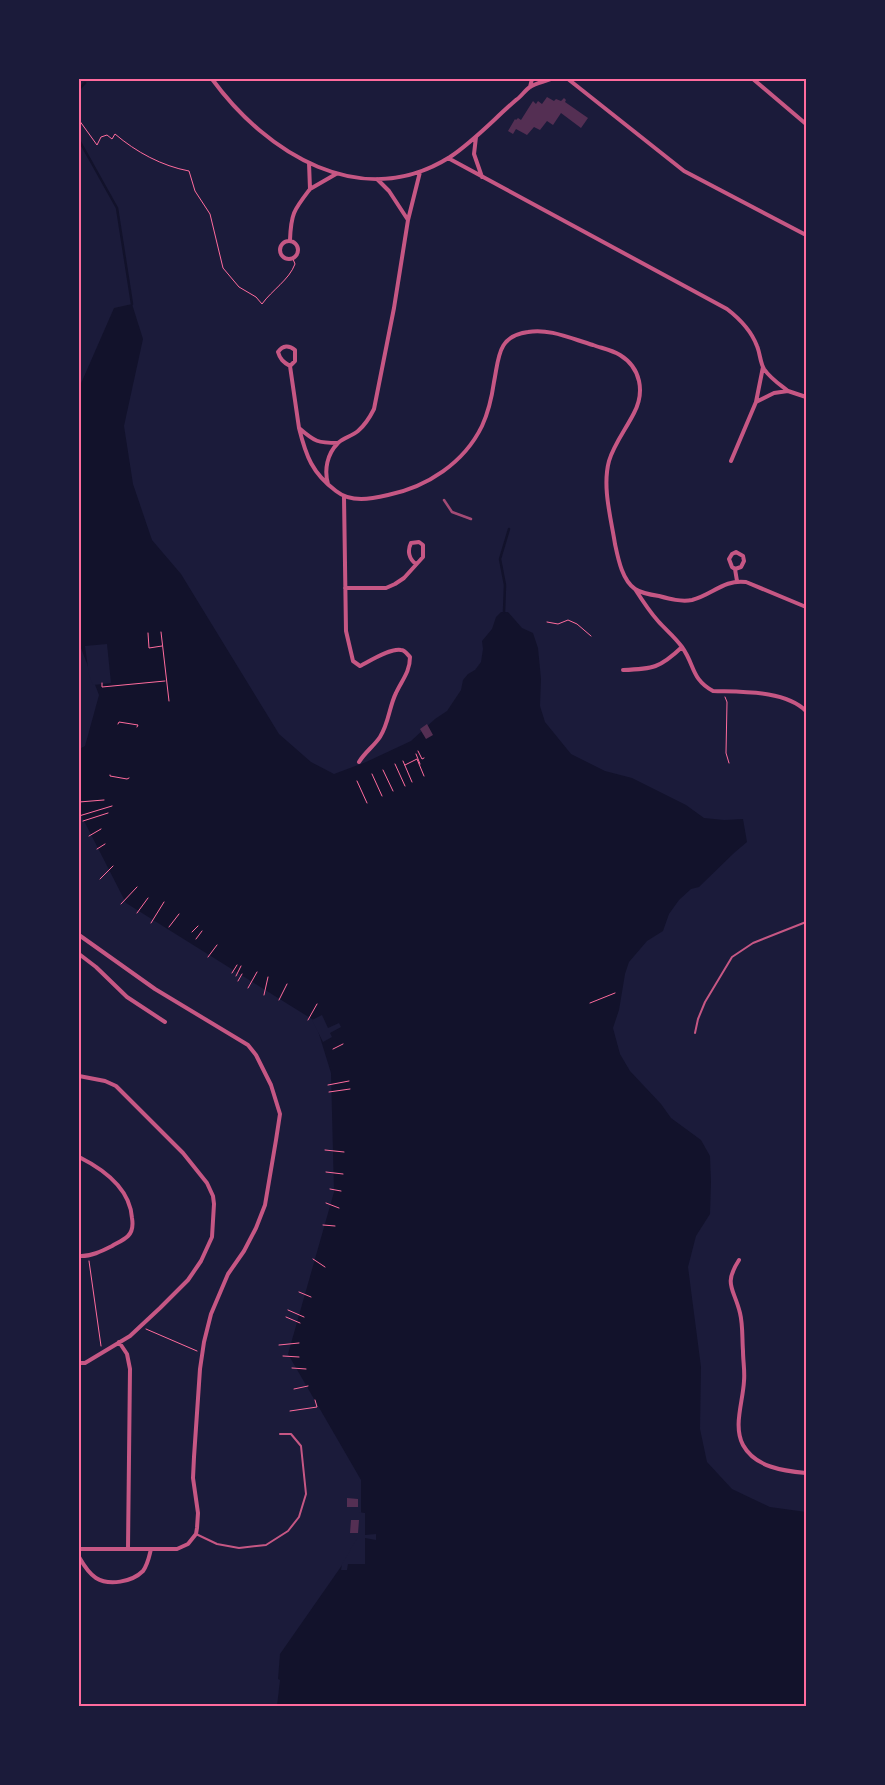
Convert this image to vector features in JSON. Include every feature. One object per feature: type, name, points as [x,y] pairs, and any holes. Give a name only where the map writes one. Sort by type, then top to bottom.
[{"type":"street","points":[[212,79],[242,115],[262,133],[309,162],[336,174],[377,179],[402,177],[420,172],[448,158],[476,137],[530,87],[551,79]]},
{"type":"street","points":[[530,87],[532,79]]},
{"type":"street","points":[[568,79],[684,171],[806,233]]},
{"type":"street","points":[[753,79],[806,124]]},
{"type":"street","points":[[476,137],[474,154],[482,177]]},
{"type":"street","points":[[448,158],[727,309],[738,317],[749,330],[757,346],[763,367],[776,383],[788,391],[806,396]]},
{"type":"street","points":[[309,162],[310,189]]},
{"type":"street","points":[[299,428],[313,440],[325,443],[338,442],[359,430],[374,409],[394,308],[408,220],[420,172]]},
{"type":"street","points":[[290,240],[291,220],[294,209],[310,189],[336,174]]},
{"type":"street","points":[[377,179],[389,191],[408,220]]},
{"type":"street","points":[[290,240],[297,244],[299,248],[297,256],[293,259],[288,260],[284,258],[280,252],[280,246],[284,242],[290,240]]},
{"type":"street","points":[[290,366],[295,361],[295,350],[290,346],[286,346],[278,352],[284,362],[290,366],[299,428],[306,454],[315,471],[329,486],[344,497],[374,498],[412,489],[435,478],[456,461],[483,425],[495,381],[497,358],[505,344],[516,334],[530,331],[547,332],[619,354],[631,363],[638,375],[641,386],[640,398],[635,412],[609,461],[607,484],[610,514],[618,558],[624,576],[648,609],[688,656],[692,671],[698,681],[713,691],[769,694],[801,705],[806,711]]},
{"type":"street","points":[[731,461],[756,402],[763,367]]},
{"type":"street","points":[[756,402],[774,393],[788,391]]},
{"type":"street","points":[[329,486],[326,466],[338,442]]},
{"type":"street","points":[[344,497],[346,631],[353,662],[360,666],[400,649],[410,656],[409,670],[395,694],[390,716],[379,738],[359,762]]},
{"type":"street","points":[[345,588],[386,588],[404,578],[423,557],[423,545],[419,542],[411,543],[409,547],[412,561],[416,564]]},
{"type":"street","points":[[735,569],[744,561],[743,556],[736,552],[729,559],[732,567],[735,569],[737,581]]},
{"type":"street","points":[[635,589],[654,596],[683,601],[694,599],[729,582],[737,581],[746,582],[806,607]]},
{"type":"street","points":[[623,670],[649,669],[666,662],[682,648]]},
{"type":"street","points":[[79,935],[155,989],[248,1045],[256,1055],[271,1086],[280,1114],[265,1205],[244,1251],[228,1274],[211,1314],[201,1352],[194,1478],[198,1512],[196,1534],[188,1544],[177,1548],[79,1549]]},
{"type":"street","points":[[79,954],[96,967],[127,997],[165,1022]]},
{"type":"street","points":[[79,1076],[105,1081],[116,1086],[183,1153],[201,1175],[213,1196],[212,1237],[201,1261],[188,1280],[130,1336],[85,1363],[79,1362]]},
{"type":"street","points":[[79,1157],[92,1163],[118,1184],[128,1201],[132,1219],[131,1232],[128,1237],[110,1247],[89,1255],[79,1256]]},
{"type":"street","points":[[739,1260],[730,1276],[730,1286],[740,1311],[742,1323],[744,1381],[739,1435],[749,1453],[761,1463],[790,1472],[806,1473]]},
{"type":"street","points":[[120,1342],[127,1354],[130,1369],[128,1548]]},
{"type":"street","points":[[79,1557],[95,1578],[103,1581],[122,1582],[142,1572],[148,1562],[151,1549]]},
{"type":"lane","points":[[695,1033],[705,1002],[732,957],[753,943],[806,922]]},
{"type":"lane","points":[[196,1534],[217,1544],[239,1548],[266,1545],[288,1531],[298,1517],[306,1494],[301,1446],[291,1434],[280,1434]]},
{"type":"path","points":[[79,120],[97,145],[101,137],[107,135],[112,139],[115,134],[130,147],[173,168],[189,170],[195,191],[210,214],[222,268],[239,287],[256,297],[262,304],[271,292],[292,273],[295,264],[293,259]]},
{"type":"path","points":[[547,622],[558,624],[568,620],[577,624],[591,636]]},
{"type":"path","points":[[161,632],[169,701]]},
{"type":"path","points":[[148,633],[149,648],[163,646]]},
{"type":"path","points":[[102,684],[102,687],[166,681]]},
{"type":"path","points":[[723,692],[727,702],[726,753],[729,763]]},
{"type":"path","points":[[118,724],[118,722],[138,725],[137,727]]},
{"type":"path","points":[[418,751],[422,759],[424,758]]},
{"type":"path","points":[[416,754],[421,764],[419,765]]},
{"type":"path","points":[[405,765],[417,759],[424,776]]},
{"type":"path","points":[[403,761],[412,782]]},
{"type":"path","points":[[395,764],[405,786]]},
{"type":"path","points":[[383,770],[393,791]]},
{"type":"path","points":[[372,774],[382,796]]},
{"type":"path","points":[[110,775],[129,778]]},
{"type":"path","points":[[357,781],[367,803]]},
{"type":"path","points":[[79,802],[104,800]]},
{"type":"path","points":[[79,816],[112,806]]},
{"type":"path","points":[[83,820],[108,813]]},
{"type":"path","points":[[89,836],[101,829]]},
{"type":"path","points":[[97,849],[105,844]]},
{"type":"path","points":[[100,879],[113,866]]},
{"type":"path","points":[[120,904],[137,887]]},
{"type":"path","points":[[137,913],[148,898]]},
{"type":"path","points":[[151,923],[164,902]]},
{"type":"path","points":[[169,927],[179,914]]},
{"type":"path","points":[[192,932],[198,926]]},
{"type":"path","points":[[196,939],[202,931]]},
{"type":"path","points":[[208,957],[217,945]]},
{"type":"path","points":[[232,973],[237,965]]},
{"type":"path","points":[[236,976],[241,966]]},
{"type":"path","points":[[248,988],[257,972]]},
{"type":"path","points":[[238,981],[242,974]]},
{"type":"path","points":[[264,995],[268,977]]},
{"type":"path","points":[[279,1000],[287,984]]},
{"type":"path","points":[[590,1002],[615,993]]},
{"type":"path","points":[[308,1020],[317,1004]]},
{"type":"path","points":[[333,1049],[343,1044]]},
{"type":"path","points":[[328,1085],[348,1081]]},
{"type":"path","points":[[329,1092],[350,1089]]},
{"type":"path","points":[[326,1150],[344,1152]]},
{"type":"path","points":[[326,1172],[343,1174]]},
{"type":"path","points":[[330,1189],[342,1190]]},
{"type":"path","points":[[326,1203],[340,1208]]},
{"type":"path","points":[[323,1225],[335,1226]]},
{"type":"path","points":[[89,1255],[102,1352]]},
{"type":"path","points":[[313,1259],[325,1266]]},
{"type":"path","points":[[299,1292],[311,1297]]},
{"type":"path","points":[[288,1310],[304,1317]]},
{"type":"path","points":[[286,1317],[300,1323]]},
{"type":"path","points":[[152,1332],[201,1352]]},
{"type":"path","points":[[280,1345],[299,1343]]},
{"type":"path","points":[[283,1356],[299,1357]]},
{"type":"path","points":[[292,1368],[306,1369]]},
{"type":"path","points":[[294,1389],[308,1386]]},
{"type":"path","points":[[290,1411],[317,1407],[315,1400]]},
{"type":"shaded area","points":[[132,304],[143,339],[124,426],[133,484],[152,540],[181,574],[279,734],[311,762],[334,774],[366,762],[411,741],[435,719],[447,711],[461,690],[463,680],[481,662],[482,641],[492,629],[496,617],[501,612],[508,612],[522,628],[533,633],[538,648],[541,679],[540,706],[545,722],[571,754],[605,771],[632,778],[686,805],[704,818],[743,819],[747,842],[699,887],[691,889],[679,900],[669,914],[663,931],[647,941],[629,962],[619,1010],[613,1028],[620,1054],[630,1071],[661,1104],[671,1118],[701,1140],[710,1156],[710,1214],[696,1236],[688,1267],[701,1367],[700,1429],[707,1462],[732,1489],[770,1507],[806,1512],[806,1706],[277,1706],[280,1654],[361,1538],[361,1480],[288,1354],[334,1192],[331,1073],[315,1021],[126,903],[79,811],[79,749],[85,746],[99,695],[79,643],[79,388],[114,308]]},
{"type":"pier","points":[[107,644],[111,683],[93,685],[89,675],[85,646]]},
{"type":"pier","points":[[322,1015],[328,1028],[339,1023],[341,1027],[330,1033],[332,1037],[323,1042],[312,1020]]},
{"type":"pier","points":[[358,1512],[365,1513],[365,1535],[376,1534],[376,1540],[365,1538],[365,1564],[348,1564],[347,1570],[341,1570],[342,1564],[358,1537]]},
{"type":"building","points":[[547,97],[554,101],[556,99],[561,101],[564,98],[565,102],[588,118],[581,128],[561,113],[553,125],[547,121],[540,130],[534,127],[527,135],[516,129],[513,134],[508,131],[515,119],[521,120],[533,101],[536,104],[538,101],[542,104]]},
{"type":"building","points":[[427,724],[433,735],[426,739],[420,729]]},
{"type":"building","points":[[347,1498],[358,1499],[358,1507],[347,1507]]},
{"type":"building","points":[[351,1520],[359,1520],[358,1533],[350,1533]]},
{"type":"waterway","points":[[79,89],[85,83]]},
{"type":"waterway","points":[[79,140],[117,208],[132,304]]},
{"type":"waterway","points":[[504,612],[505,585],[500,559],[509,529]]},
{"type":"railway","points":[[444,500],[452,512],[471,519]]}]
